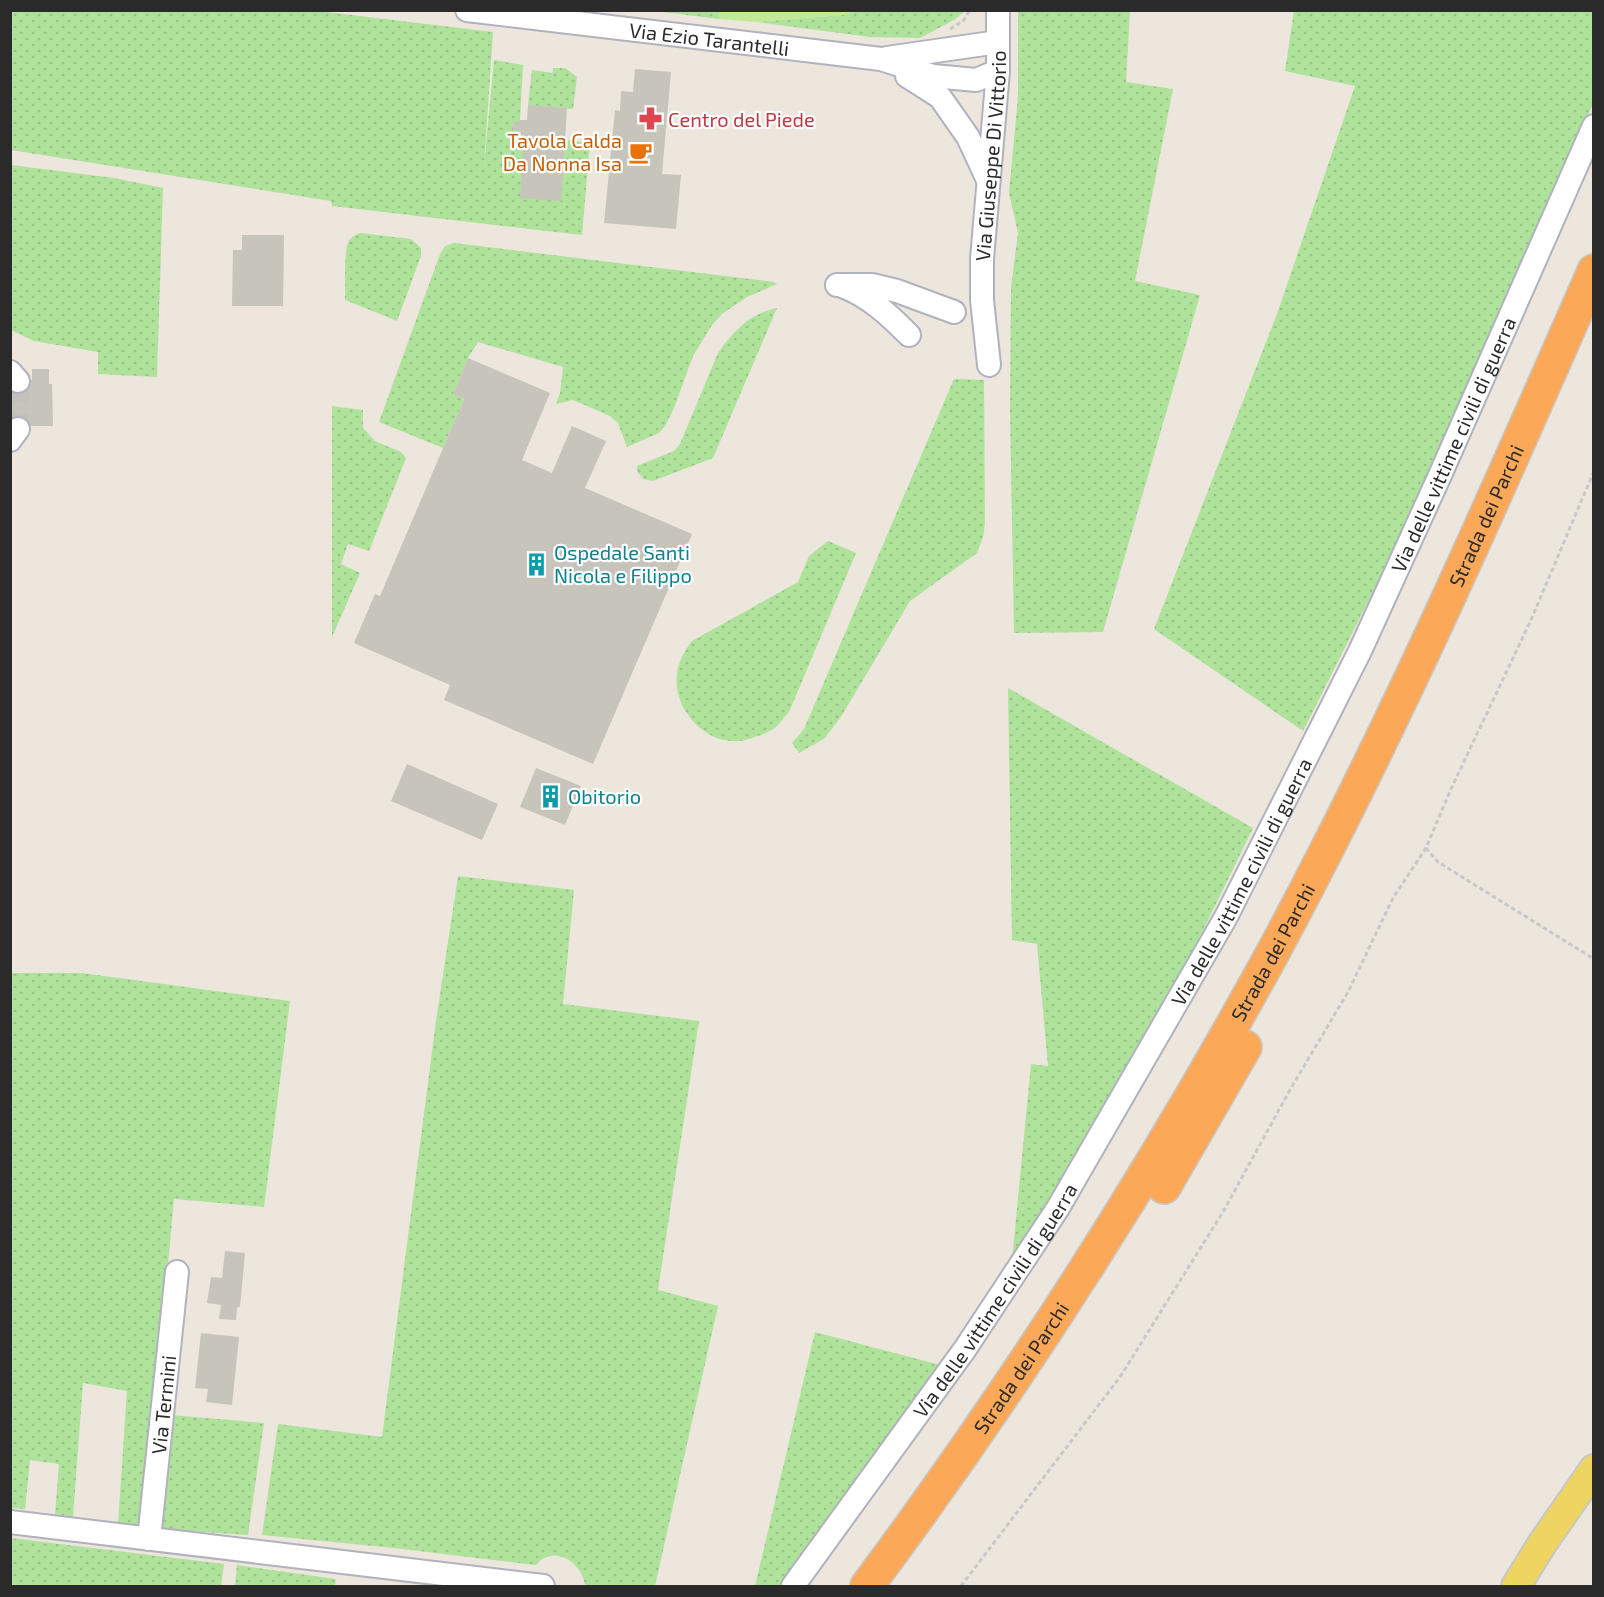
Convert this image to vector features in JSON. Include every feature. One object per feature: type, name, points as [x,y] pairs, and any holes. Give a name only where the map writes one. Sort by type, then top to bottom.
[{"type":"highway","name":"Strada dei Parchi","points":[[867,1587],[978,1433],[1079,1280],[1172,1129],[1272,954],[1410,680],[1494,497],[1593,271]]},
{"type":"highway","name":"Strada dei Parchi","points":[[895,1587],[1002,1437],[1089,1306],[1184,1153],[1250,1039],[1345,862],[1427,696],[1511,514],[1593,327]]},
{"type":"main road","points":[[1516,1587],[1593,1469]]},
{"type":"street","name":"Via Ezio Tarantelli","points":[[467,10],[881,59]]},
{"type":"street","name":"Via Giuseppe Di Vittorio","points":[[988,366],[981,300],[982,259],[998,71],[998,10]]},
{"type":"street","points":[[881,59],[998,42]]},
{"type":"street","points":[[881,59],[933,76],[976,80],[998,71]]},
{"type":"street","points":[[881,59],[940,97],[968,137],[989,181]]},
{"type":"street","name":"Via delle vittime civili di guerra","points":[[793,1587],[965,1349],[1058,1208],[1226,917],[1360,651],[1441,473],[1593,126]]},
{"type":"street","points":[[909,335],[884,310],[854,291],[837,285],[872,285],[897,291],[954,312]]},
{"type":"street","name":"Via Termini","points":[[149,1539],[177,1272]]},
{"type":"street","points":[[10,1522],[543,1587]]},
{"type":"path","points":[[962,1587],[1120,1377],[1223,1212],[1291,1088],[1348,992],[1393,898],[1426,848],[1450,791],[1531,620],[1593,471]]},
{"type":"path","points":[[1426,848],[1438,862],[1593,959]]},
{"type":"green space","points":[[14,10],[310,10],[493,32],[484,166],[494,60],[523,65],[520,120],[514,123],[513,129],[516,133],[590,143],[582,235],[332,206],[331,201],[11,150],[10,16]]},
{"type":"green space","points":[[719,10],[856,11],[842,15],[756,22],[719,19]]},
{"type":"green space","points":[[654,11],[719,11],[719,19]]},
{"type":"green space","points":[[856,11],[965,11],[954,20],[920,38],[870,37],[756,22],[842,15]]},
{"type":"green space","points":[[1018,11],[1130,11],[1126,82],[1173,89],[1135,281],[1200,295],[1103,632],[1014,633],[1010,408],[1011,287],[1018,233],[1009,193],[1018,97]]},
{"type":"green space","points":[[1294,11],[1593,11],[1593,104],[1427,484],[1303,731],[1154,629],[1277,314],[1355,86],[1285,71]]},
{"type":"green space","points":[[553,68],[565,68],[577,77],[573,109],[528,105],[532,70],[553,73]]},
{"type":"green space","points":[[11,165],[114,178],[163,188],[157,377],[98,374],[98,352],[34,341],[11,330]]},
{"type":"green space","points":[[361,233],[411,239],[421,248],[421,256],[397,321],[345,300],[347,246],[352,238]]},
{"type":"green space","points":[[454,243],[777,284],[747,297],[722,314],[712,325],[693,356],[674,408],[659,433],[627,447],[618,423],[610,416],[573,400],[556,404],[560,393],[563,367],[478,342],[468,358],[453,394],[464,399],[443,448],[379,422],[440,254],[445,246]]},
{"type":"green space","points":[[777,308],[713,458],[653,481],[643,479],[637,471],[637,466],[674,451],[680,444],[718,353],[724,345],[743,324],[759,314]]},
{"type":"green space","points":[[954,379],[984,380],[985,524],[977,553],[910,601],[842,715],[825,738],[799,753],[792,743],[804,729]]},
{"type":"green space","points":[[332,406],[363,410],[363,428],[375,441],[401,452],[406,458],[369,551],[348,544],[341,564],[360,573],[332,637]]},
{"type":"green space","points":[[828,541],[856,553],[789,712],[772,730],[744,740],[725,740],[702,730],[685,710],[677,686],[679,665],[687,648],[692,641],[798,582],[809,556]]},
{"type":"green space","points":[[1008,688],[1253,828],[1193,951],[1069,1171],[1012,1260],[1031,1064],[1048,1066],[1037,944],[1012,940]]},
{"type":"green space","points":[[458,876],[574,890],[563,1004],[699,1021],[658,1290],[718,1306],[655,1586],[585,1586],[579,1570],[573,1563],[559,1556],[543,1559],[536,1565],[262,1535],[278,1424],[382,1437],[436,1021]]},
{"type":"green space","points":[[10,973],[82,973],[290,1001],[264,1207],[174,1199],[144,1525],[118,1523],[127,1391],[83,1383],[73,1517],[55,1514],[59,1464],[30,1460],[25,1509],[11,1508]]},
{"type":"green space","points":[[815,1332],[944,1366],[781,1586],[755,1586]]},
{"type":"green space","points":[[170,1415],[264,1423],[248,1535],[159,1529]]},
{"type":"green space","points":[[11,1538],[224,1564],[221,1586],[11,1586]]},
{"type":"green space","points":[[237,1565],[336,1579],[335,1586],[235,1586]]},
{"type":"building","points":[[635,69],[671,72],[662,174],[681,175],[676,229],[604,223],[615,110],[620,111],[621,91],[633,92]]},
{"type":"building","points":[[528,105],[567,108],[561,201],[520,198],[524,135],[516,133],[513,129],[514,122],[527,120]]},
{"type":"building","points":[[242,235],[284,235],[283,306],[232,306],[233,250],[242,250]]},
{"type":"building","name":"Ospedale Santi Nicola e Filippo","points":[[468,358],[550,393],[522,460],[552,473],[572,426],[606,441],[585,488],[692,534],[593,764],[444,700],[450,685],[354,643],[375,594],[380,596],[464,399],[453,394]]},
{"type":"building","points":[[32,369],[49,369],[49,384],[52,384],[53,426],[10,429],[10,380],[32,380]]},
{"type":"building","points":[[407,764],[498,804],[482,840],[391,801]]},
{"type":"building","name":"Obitorio","points":[[536,768],[581,786],[565,825],[520,807]]},
{"type":"building","points":[[225,1251],[245,1253],[240,1307],[237,1307],[236,1320],[219,1319],[221,1305],[207,1303],[211,1277],[222,1278]]},
{"type":"building","points":[[201,1333],[239,1337],[232,1405],[206,1402],[208,1389],[195,1388]]},
{"type":"tunnel","points":[[18,381],[18,429]]},
{"type":"place","name":"Centro del Piede","points":[[650,119]]},
{"type":"place","name":"Tavola Calda Da Nonna Isa","points":[[640,152]]},
{"type":"place","name":"Ospedale Santi Nicola e Filippo","points":[[536,564]]},
{"type":"place","name":"Obitorio","points":[[550,796]]}]
